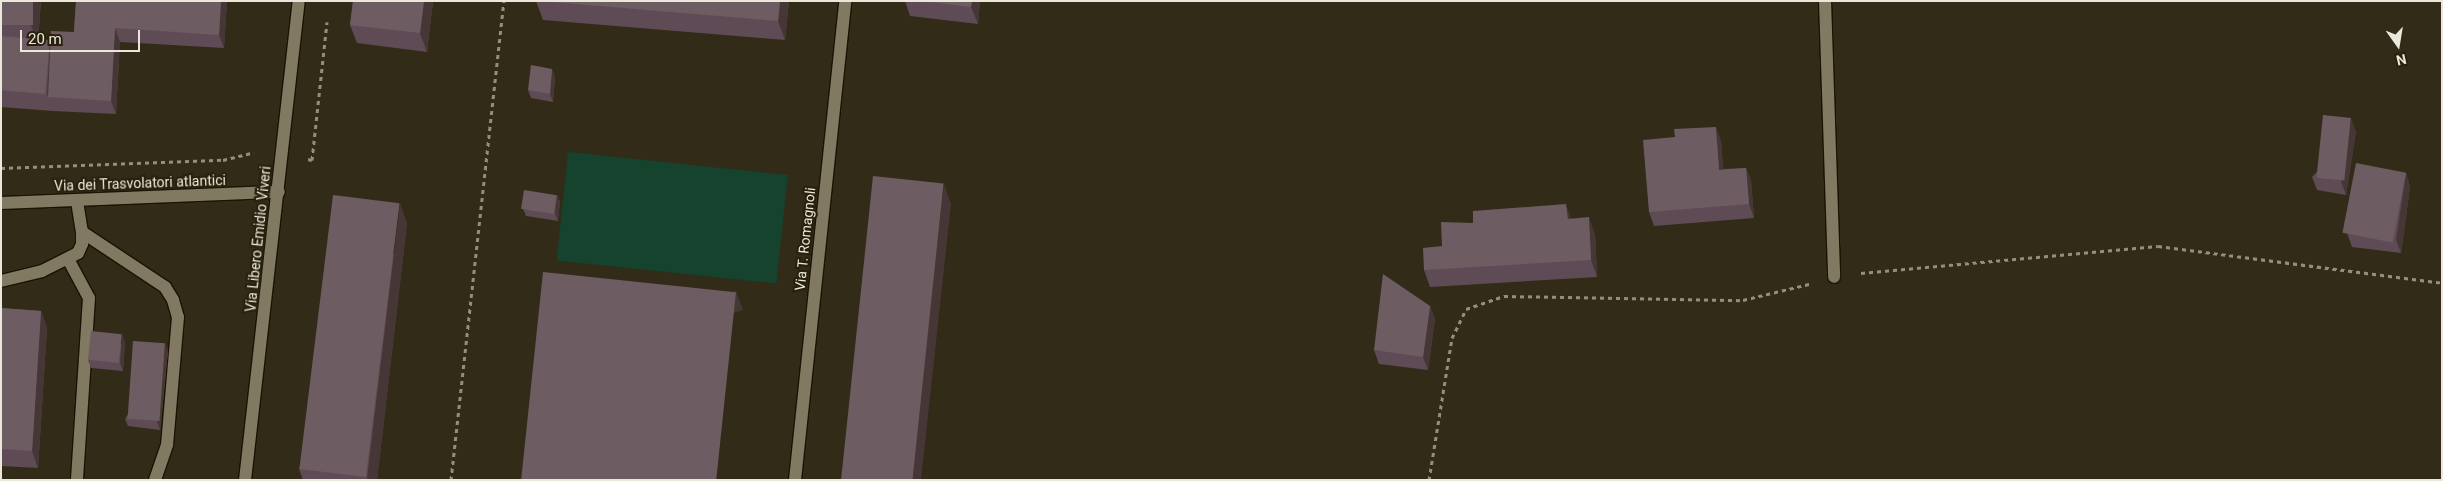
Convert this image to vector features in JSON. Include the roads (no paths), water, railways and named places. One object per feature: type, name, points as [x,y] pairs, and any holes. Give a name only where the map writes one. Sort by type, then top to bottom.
[{"type":"street","name":"Via Libero Emidio Viveri","points":[[245,480],[279,192],[299,1]]},
{"type":"street","name":"Via T. Romagnoli","points":[[795,480],[845,1]]},
{"type":"street","points":[[1825,1],[1834,277]]},
{"type":"street","name":"Via dei Trasvolatori atlantici","points":[[1,203],[279,192]]},
{"type":"street","points":[[1,281],[42,271],[78,253],[82,244],[82,232],[77,201]]},
{"type":"street","points":[[82,232],[165,287],[174,300],[178,318],[167,445],[155,480]]},
{"type":"street","points":[[68,259],[89,298],[77,480]]}]
